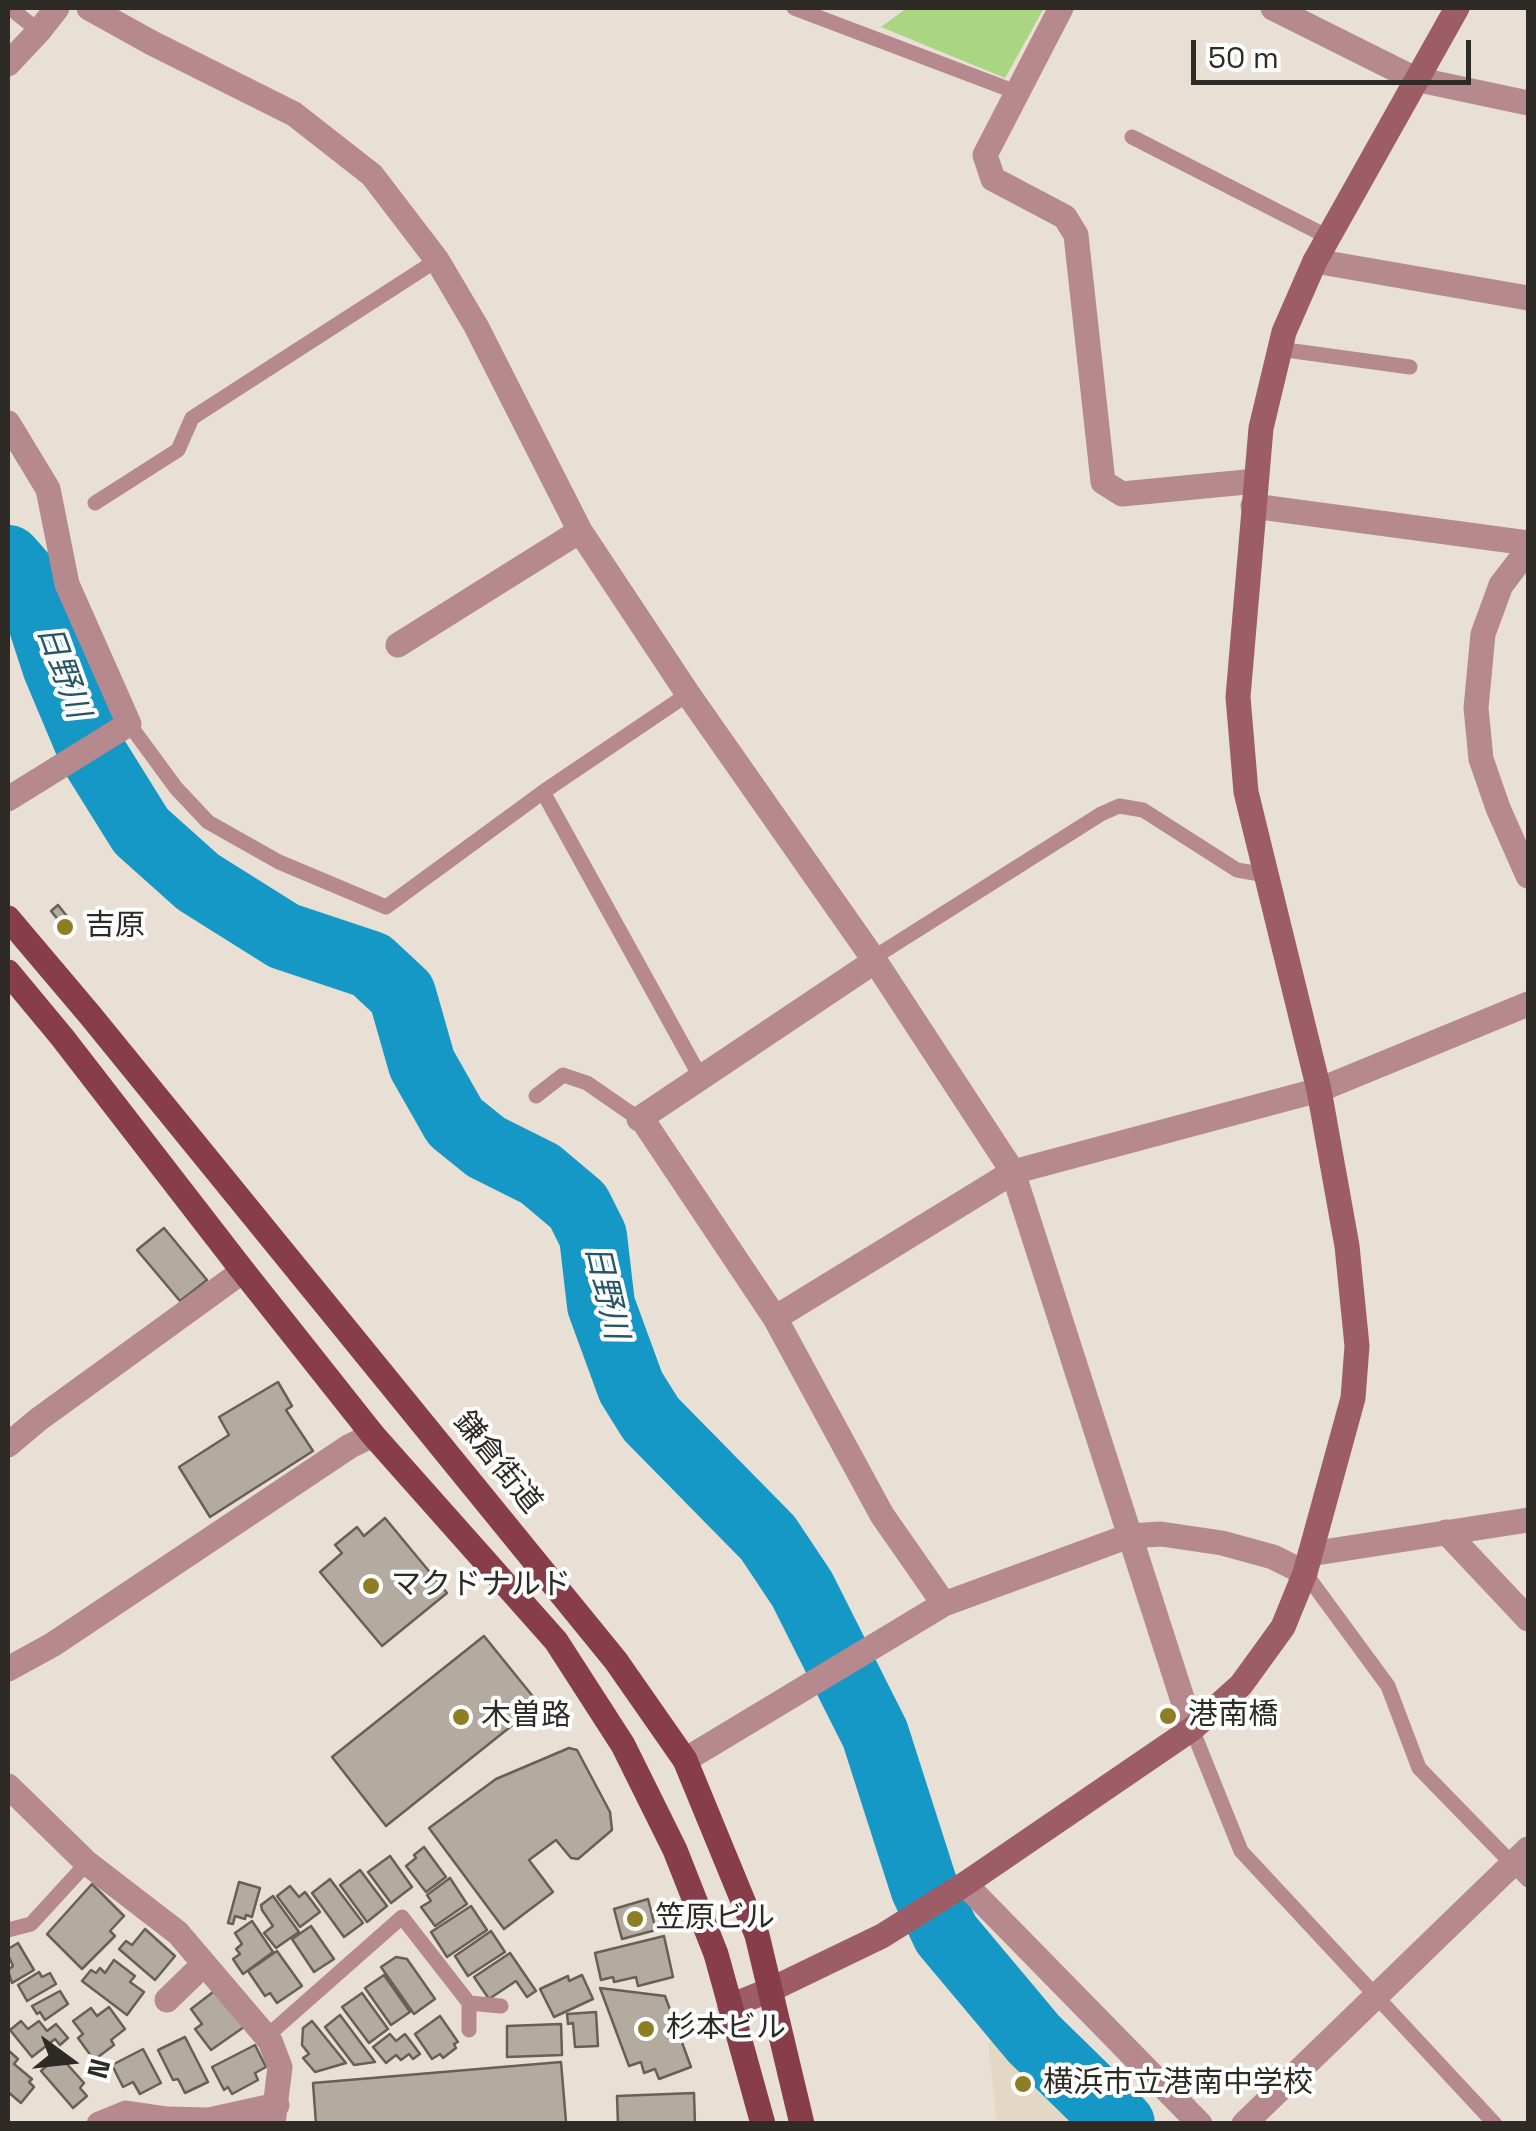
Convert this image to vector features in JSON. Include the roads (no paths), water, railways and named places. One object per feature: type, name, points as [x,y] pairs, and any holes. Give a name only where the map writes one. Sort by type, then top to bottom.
[{"type":"main road","name":"鎌倉街道","points":[[8,918],[616,1660],[685,1760],[757,1935],[802,2124]]},
{"type":"main road","points":[[8,972],[373,1435],[556,1641],[623,1744],[675,1850],[716,1954],[762,2124]]},
{"type":"street","points":[[8,64],[57,8]]},
{"type":"street","points":[[88,8],[294,114],[372,176],[437,260],[476,326],[580,531],[688,694],[874,959],[1013,1172],[1192,1728]]},
{"type":"street","points":[[1062,8],[984,155],[993,179],[1065,217],[1076,235],[1104,482],[1122,494],[1255,494],[1528,547],[1501,585],[1483,634],[1476,708],[1481,758],[1528,876]]},
{"type":"street","points":[[1273,8],[1416,79],[1528,103]]},
{"type":"street","points":[[730,2006],[882,1936],[1192,1728],[1241,1685],[1273,1641],[1308,1564],[1353,1398],[1357,1346],[1347,1246],[1319,1090],[1246,792],[1238,697],[1261,428],[1284,332],[1314,262],[1457,8]]},
{"type":"street","points":[[1314,262],[1528,298]]},
{"type":"street","points":[[8,423],[48,489],[67,584],[123,728],[8,799]]},
{"type":"street","points":[[398,645],[580,531]]},
{"type":"street","points":[[874,959],[640,1119],[774,1318],[882,1515],[944,1604]]},
{"type":"street","points":[[774,1318],[1013,1172],[1319,1090],[1528,1004]]},
{"type":"street","points":[[8,1444],[243,1271]]},
{"type":"street","points":[[8,1669],[52,1645],[350,1446],[373,1435]]},
{"type":"street","points":[[685,1760],[944,1604],[1129,1536],[1161,1534],[1222,1542],[1308,1564],[1446,1532],[1528,1520]]},
{"type":"street","points":[[1446,1532],[1528,1619]]},
{"type":"street","points":[[8,1786],[87,1863],[178,1933],[266,2037],[280,2068],[275,2114],[209,2120],[126,2114],[100,2124]]},
{"type":"street","points":[[1244,2124],[1376,1994],[1523,1865]]},
{"type":"street","points":[[960,1887],[1200,2124]]},
{"type":"street","points":[[167,2000],[204,1964]]},
{"type":"lane","points":[[10,8],[39,31]]},
{"type":"lane","points":[[794,8],[1016,92]]},
{"type":"lane","points":[[1132,136],[1328,237]]},
{"type":"lane","points":[[95,503],[178,450],[192,418],[437,260]]},
{"type":"lane","points":[[1279,350],[1410,367]]},
{"type":"lane","points":[[123,728],[208,822],[279,862],[386,907],[543,792],[688,694]]},
{"type":"lane","points":[[543,792],[701,1078]]},
{"type":"lane","points":[[874,959],[1119,806],[1143,810],[1237,870],[1266,875]]},
{"type":"lane","points":[[536,1096],[563,1075],[587,1083],[640,1119]]},
{"type":"lane","points":[[1308,1564],[1388,1686],[1419,1768],[1523,1865]]},
{"type":"lane","points":[[1192,1728],[1241,1851],[1496,2124]]},
{"type":"lane","points":[[8,1930],[30,1924],[87,1863]]},
{"type":"lane","points":[[266,2037],[402,1917],[469,2003],[468,2030]]},
{"type":"lane","points":[[469,2003],[501,2006]]},
{"type":"waterway","name":"日野川","points":[[8,559],[29,583],[56,666],[93,754],[141,831],[198,882],[284,936],[371,965],[402,994],[422,1064],[455,1122],[486,1147],[540,1174],[578,1206],[593,1236],[601,1305],[631,1387],[651,1419],[768,1538],[802,1589],[875,1734],[924,1887],[946,1934],[1034,2039],[1121,2124]]},
{"type":"place","name":"吉原","points":[[65,927]]},
{"type":"place","name":"マクドナルド","points":[[371,1586]]},
{"type":"place","name":"港南橋","points":[[1168,1716]]},
{"type":"place","name":"木曽路","points":[[461,1717]]},
{"type":"place","name":"笠原ビル","points":[[635,1919]]},
{"type":"place","name":"杉本ビル","points":[[646,2029]]},
{"type":"place","name":"横浜市立港南中学校","points":[[1023,2084]]}]
